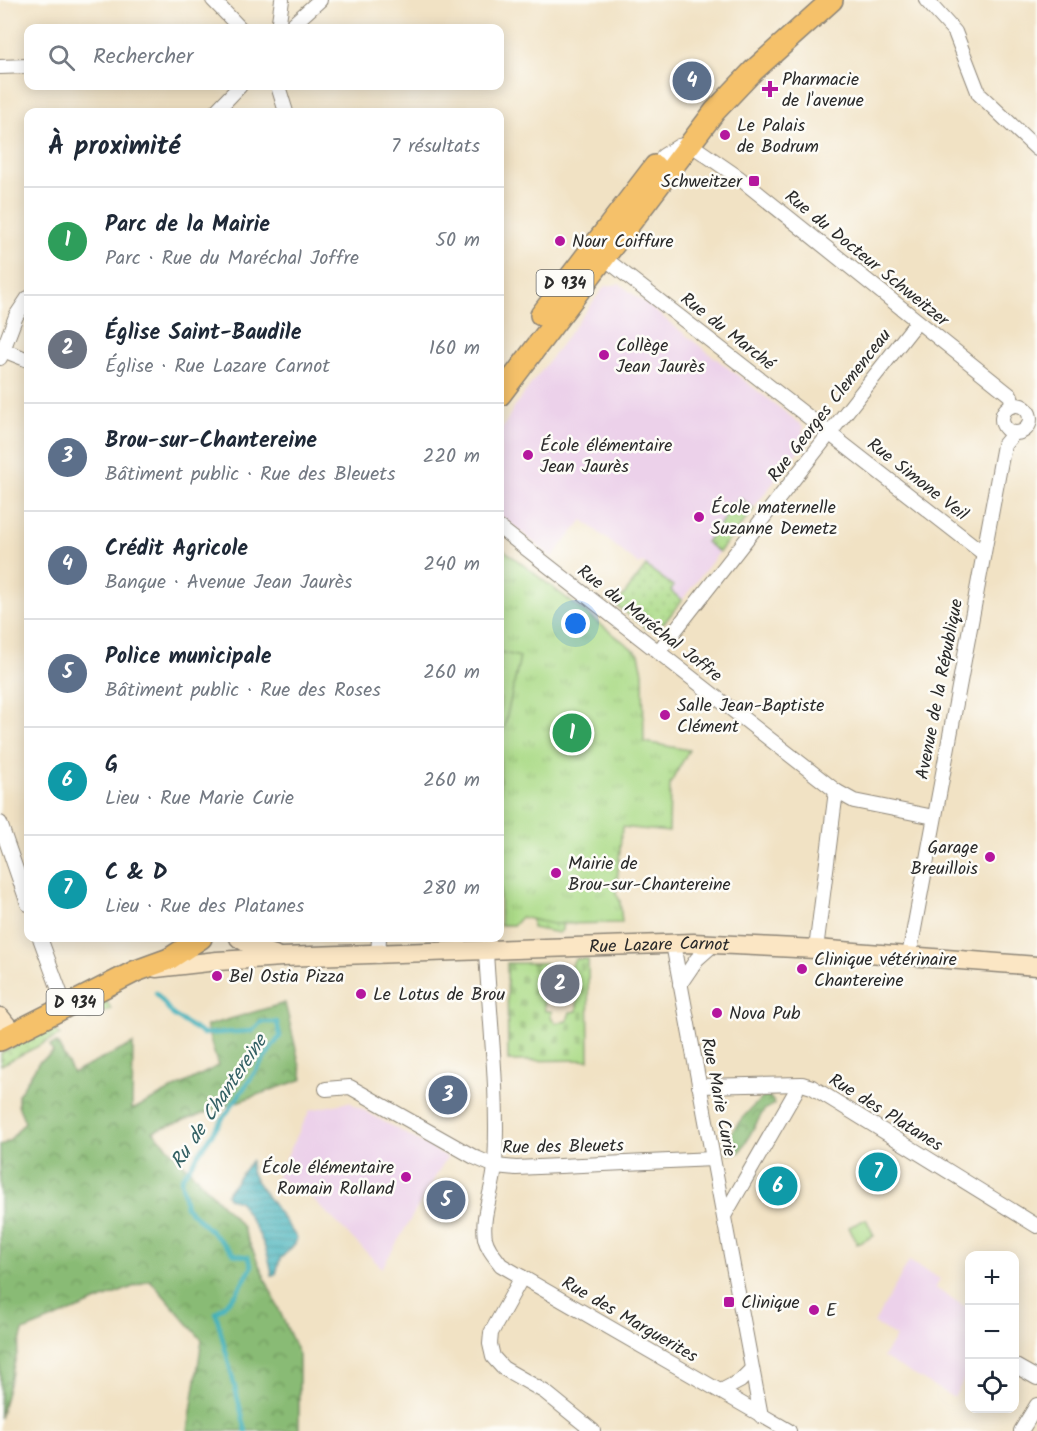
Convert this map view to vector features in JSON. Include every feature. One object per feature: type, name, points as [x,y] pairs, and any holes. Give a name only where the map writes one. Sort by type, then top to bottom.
[{"type":"main road","name":"D 934","points":[[504,366],[588,250],[724,79],[810,0]]},
{"type":"main road","name":"D 934","points":[[504,390],[690,144],[738,86],[832,0]]},
{"type":"main road","name":"D 934","points":[[136,970],[173,942]]},
{"type":"main road","name":"D 934","points":[[4,1030],[65,1006],[136,970],[169,959],[195,942]]},
{"type":"street","points":[[213,0],[236,24]]},
{"type":"street","points":[[279,24],[282,0]]},
{"type":"street","points":[[293,24],[320,0]]},
{"type":"street","points":[[926,0],[955,32],[978,94],[1037,149]]},
{"type":"street","points":[[0,67],[24,66]]},
{"type":"street","points":[[219,108],[236,90]]},
{"type":"street","points":[[279,90],[285,108]]},
{"type":"street","points":[[663,156],[679,146],[690,144]]},
{"type":"street","name":"Rue du Docteur Schweitzer","points":[[690,144],[764,197],[1011,396],[1012,406]]},
{"type":"street","name":"Rue du Marché","points":[[603,257],[831,433]]},
{"type":"street","points":[[24,304],[16,316],[2,354],[24,359]]},
{"type":"street","name":"Rue Georges Clemenceau","points":[[658,652],[917,322]]},
{"type":"street","points":[[1012,406],[1023,408],[1033,419],[1025,429],[1014,433],[1006,429],[1002,421],[1004,412],[1012,406]]},
{"type":"street","name":"Rue Simone Veil","points":[[831,433],[983,553]]},
{"type":"street","name":"Avenue de la République","points":[[909,956],[1004,445],[1014,433]]},
{"type":"street","name":"Rue du Maréchal Joffre","points":[[504,531],[836,791],[854,801],[934,816]]},
{"type":"street","points":[[816,950],[836,791]]},
{"type":"street","points":[[0,823],[24,892]]},
{"type":"street","points":[[41,942],[65,1006]]},
{"type":"street","points":[[210,942],[211,952],[217,961]]},
{"type":"street","name":"Rue Lazare Carnot","points":[[246,942],[259,950],[282,957]]},
{"type":"street","points":[[378,956],[379,942]]},
{"type":"street","name":"Rue Lazare Carnot","points":[[136,970],[282,957],[378,956],[427,946],[486,952],[673,944],[816,950],[1037,966]]},
{"type":"street","name":"Rue Marie Curie","points":[[673,944],[761,1416]]},
{"type":"street","points":[[680,984],[697,959],[714,944]]},
{"type":"street","name":"Rue des Marguerites","points":[[486,952],[495,1166],[487,1210],[485,1239],[501,1265],[786,1430]]},
{"type":"street","name":"Rue des Platanes","points":[[699,1086],[812,1087],[1037,1226]]},
{"type":"street","name":"Rue des Bleuets","points":[[326,1089],[350,1087],[474,1157],[495,1166],[516,1168],[713,1159]]},
{"type":"street","name":"Rue Marie Curie","points":[[724,1216],[796,1091]]},
{"type":"street","points":[[522,1277],[491,1333],[490,1344],[493,1357],[503,1368],[545,1392],[593,1431]]},
{"type":"street","points":[[1019,1368],[1037,1378]]},
{"type":"street","points":[[721,1391],[740,1381],[752,1370]]},
{"type":"street","points":[[1021,1431],[1037,1404]]},
{"type":"shaded area","points":[[620,284],[803,426],[802,446],[682,600],[670,590],[673,586],[643,563],[639,565],[583,520],[552,557],[504,518],[504,426],[514,407],[605,286]]},
{"type":"shaded area","points":[[349,1102],[447,1157],[382,1268],[306,1192],[276,1178],[310,1110]]},
{"type":"shaded area","points":[[909,1261],[940,1279],[935,1288],[965,1307],[965,1377],[954,1398],[883,1357],[896,1337],[874,1323]]},
{"type":"green space","points":[[740,498],[754,509],[719,552],[706,542]]},
{"type":"green space","points":[[504,550],[639,654],[643,672],[644,742],[689,750],[670,784],[669,832],[622,827],[616,893],[620,901],[622,923],[553,924],[521,917],[514,925],[504,925]]},
{"type":"green space","points":[[646,566],[673,586],[671,591],[682,600],[664,623],[647,629],[616,605]]},
{"type":"green space","points":[[504,653],[520,657],[504,729]]},
{"type":"green space","points":[[532,919],[563,920],[562,930],[559,933],[532,928]]},
{"type":"green space","points":[[575,959],[588,959],[589,1060],[508,1061],[507,963],[546,963],[551,970],[552,998],[544,999],[545,1011],[551,1011],[551,1018],[555,1023],[567,1021],[570,1012],[577,1011],[577,998],[570,998],[569,970]]},
{"type":"green space","points":[[106,1000],[111,1009],[89,1020],[85,1011]]},
{"type":"green space","points":[[285,1003],[303,1079],[153,1131],[242,1226],[299,1355],[299,1431],[188,1431],[202,1340],[150,1280],[23,1331],[0,1418],[0,1146],[9,1141],[25,1122],[18,1105],[18,1095],[39,1062],[53,1053],[50,1045],[57,1043],[73,1073],[133,1044],[132,1110],[218,1066],[206,1026]]},
{"type":"green space","points":[[53,1027],[60,1035],[1,1065],[1,1053]]},
{"type":"green space","points":[[765,1096],[769,1096],[775,1104],[764,1110],[740,1152],[728,1154],[726,1142],[730,1135],[743,1117]]},
{"type":"green space","points":[[866,1219],[874,1236],[857,1244],[849,1227]]},
{"type":"water","points":[[251,1161],[251,1171],[255,1179],[297,1238],[295,1244],[280,1259],[276,1274],[272,1276],[268,1255],[255,1228],[239,1201],[228,1198],[226,1194]]},
{"type":"waterway","name":"Ru de Chantereine","points":[[156,993],[173,1015],[203,1034],[252,1031],[261,1022],[277,1022],[280,1036],[181,1179],[186,1207],[234,1254],[248,1257],[252,1267],[236,1294],[216,1313],[246,1431]]},
{"type":"place","name":"Crédit Agricole","points":[[692,81]]},
{"type":"place","name":"Pharmacie de l'avenue","points":[[770,89]]},
{"type":"place","name":"Le Palais de Bodrum","points":[[725,135]]},
{"type":"place","name":"Schweitzer","points":[[754,181]]},
{"type":"place","name":"Nour Coiffure","points":[[560,241]]},
{"type":"place","name":"Collège Jean Jaurès","points":[[604,355]]},
{"type":"place","name":"École élémentaire Jean Jaurès","points":[[528,455]]},
{"type":"place","name":"École maternelle Suzanne Demetz","points":[[699,517]]},
{"type":"place","name":"Salle Jean-Baptiste Clément","points":[[665,715]]},
{"type":"place","name":"Parc de la Mairie","points":[[572,733]]},
{"type":"place","name":"Garage Breuillois","points":[[990,857]]},
{"type":"place","name":"Mairie de Brou-sur-Chantereine","points":[[556,873]]},
{"type":"place","name":"Clinique vétérinaire Chantereine","points":[[802,969]]},
{"type":"place","name":"Bel Ostia Pizza","points":[[217,976]]},
{"type":"place","name":"Église Saint-Baudile","points":[[560,984]]},
{"type":"place","name":"Le Lotus de Brou","points":[[361,994]]},
{"type":"place","name":"Nova Pub","points":[[717,1013]]},
{"type":"place","name":"Brou-sur-Chantereine","points":[[448,1095]]},
{"type":"place","name":"C & D","points":[[878,1172]]},
{"type":"place","name":"École élémentaire Romain Rolland","points":[[406,1177]]},
{"type":"place","name":"G","points":[[778,1186]]},
{"type":"place","name":"Police municipale","points":[[446,1200]]},
{"type":"place","name":"Clinique","points":[[729,1302]]},
{"type":"place","name":"E","points":[[814,1310]]}]
